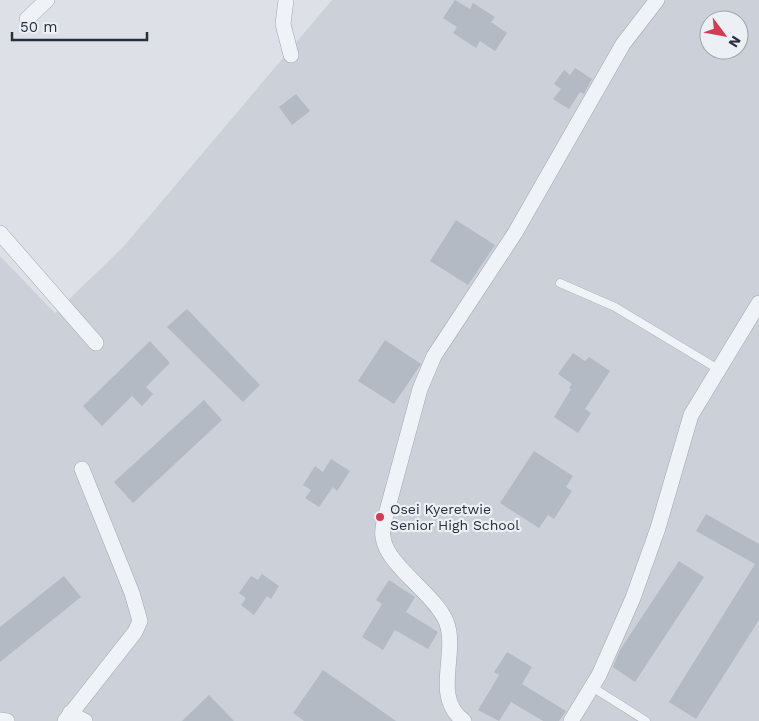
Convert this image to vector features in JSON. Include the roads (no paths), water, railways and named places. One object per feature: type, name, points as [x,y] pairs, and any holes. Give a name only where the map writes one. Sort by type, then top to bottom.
[{"type":"street","points":[[27,19],[47,0]]},
{"type":"street","points":[[286,0],[283,24],[291,55]]},
{"type":"street","points":[[464,721],[455,714],[446,687],[450,632],[442,613],[419,584],[391,557],[382,538],[386,512],[420,389],[434,356],[515,233],[623,44],[657,0]]},
{"type":"street","points":[[0,233],[96,343]]},
{"type":"street","points":[[571,721],[599,675],[633,598],[658,528],[691,415],[759,303]]},
{"type":"street","points":[[82,469],[132,593],[140,621],[135,632],[68,717],[85,721]]},
{"type":"street","points":[[0,720],[7,721]]},
{"type":"lane","points":[[560,283],[615,307],[718,369]]},
{"type":"lane","points":[[592,687],[646,721]]},
{"type":"place","name":"Osei Kyeretwie Senior High School","points":[[380,517]]}]
